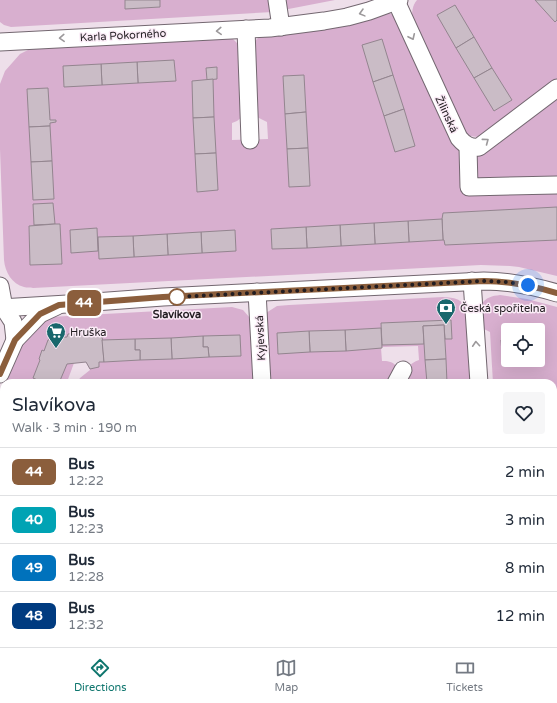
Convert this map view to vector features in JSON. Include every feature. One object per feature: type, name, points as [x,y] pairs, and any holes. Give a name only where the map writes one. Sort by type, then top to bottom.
[{"type":"street","points":[[277,0],[281,27]]},
{"type":"street","name":"Karla Pokorného","points":[[0,42],[281,27],[347,17],[397,1]]},
{"type":"street","name":"Žilinská","points":[[397,1],[458,138],[468,147]]},
{"type":"street","points":[[246,29],[250,140]]},
{"type":"street","points":[[557,88],[479,146],[468,147],[469,187],[557,185]]},
{"type":"street","points":[[1,312],[59,305],[163,297],[495,281],[517,283],[557,293]]},
{"type":"street","points":[[472,282],[479,379]]},
{"type":"street","points":[[0,286],[1,312],[13,322],[15,340]]},
{"type":"street","name":"Kyjevská","points":[[257,292],[262,379]]},
{"type":"street","points":[[0,374],[15,340],[40,314],[59,305]]},
{"type":"shaded area","points":[[0,0],[125,0],[126,8],[160,7],[160,0],[335,0],[273,12],[11,27],[0,22]]},
{"type":"shaded area","points":[[417,0],[557,0],[557,80],[478,137],[470,136],[464,132],[412,19],[413,7]]},
{"type":"shaded area","points":[[387,12],[396,16],[459,148],[557,93],[557,276],[519,267],[481,265],[33,288],[20,285],[10,277],[4,260],[0,149],[0,84],[5,71],[20,54],[36,46],[228,37],[233,39],[238,44],[242,117],[232,123],[232,140],[268,139],[267,122],[257,117],[253,43],[267,33]]},
{"type":"shaded area","points":[[500,295],[527,299],[557,307],[557,379],[493,379],[490,332],[480,327],[481,305],[492,296]]},
{"type":"shaded area","points":[[443,297],[457,299],[468,309],[473,379],[402,379],[409,366],[415,361],[419,360],[418,346],[381,348],[382,361],[391,362],[396,366],[392,379],[266,379],[266,313],[277,306]]},
{"type":"shaded area","points":[[232,307],[243,310],[250,318],[252,324],[255,379],[79,379],[90,370],[86,362],[74,363],[68,379],[5,379],[23,336],[50,317]]},
{"type":"building","points":[[125,0],[160,0],[160,7],[125,9]]},
{"type":"building","points":[[535,0],[557,0],[557,20],[555,22]]},
{"type":"building","points":[[455,5],[474,37],[456,48],[437,15]]},
{"type":"building","points":[[474,37],[492,68],[474,78],[456,48]]},
{"type":"building","points":[[382,39],[393,75],[373,82],[362,45]]},
{"type":"building","points":[[174,60],[176,81],[138,83],[137,62]]},
{"type":"building","points":[[137,62],[138,83],[102,85],[101,64]]},
{"type":"building","points":[[101,64],[102,85],[64,87],[63,66]]},
{"type":"building","points":[[217,67],[217,79],[207,80],[206,68]]},
{"type":"building","points":[[492,68],[512,100],[494,111],[474,78]]},
{"type":"building","points":[[304,75],[306,112],[285,114],[283,76]]},
{"type":"building","points":[[393,75],[404,109],[384,116],[373,82]]},
{"type":"building","points":[[213,79],[214,117],[193,118],[192,81]]},
{"type":"building","points":[[48,88],[50,120],[56,120],[56,122],[50,123],[50,126],[29,127],[27,89]]},
{"type":"building","points":[[404,109],[415,146],[395,152],[384,116]]},
{"type":"building","points":[[306,112],[308,148],[287,149],[285,114]]},
{"type":"building","points":[[214,117],[216,153],[195,154],[193,118]]},
{"type":"building","points":[[50,126],[52,161],[31,162],[29,127]]},
{"type":"building","points":[[308,148],[310,186],[289,187],[287,149]]},
{"type":"building","points":[[216,153],[218,190],[197,192],[195,154]]},
{"type":"building","points":[[52,161],[54,199],[33,200],[31,162]]},
{"type":"building","points":[[53,203],[55,224],[34,225],[33,204]]},
{"type":"building","points":[[557,207],[557,240],[445,245],[443,240],[443,213]]},
{"type":"building","points":[[442,219],[443,240],[409,242],[408,221]]},
{"type":"building","points":[[408,221],[409,242],[375,244],[374,223]]},
{"type":"building","points":[[374,223],[375,244],[341,246],[340,225]]},
{"type":"building","points":[[60,224],[62,264],[30,265],[29,226]]},
{"type":"building","points":[[340,225],[341,246],[307,248],[306,227]]},
{"type":"building","points":[[306,227],[307,248],[272,249],[271,229]]},
{"type":"building","points":[[97,228],[98,251],[71,253],[70,230]]},
{"type":"building","points":[[235,230],[236,251],[202,253],[201,232]]},
{"type":"building","points":[[201,232],[202,253],[168,255],[167,234]]},
{"type":"building","points":[[167,234],[168,255],[134,257],[133,236]]},
{"type":"building","points":[[133,236],[134,257],[99,259],[98,237]]},
{"type":"building","points":[[451,320],[452,339],[445,339],[444,325],[423,326],[424,344],[382,345],[381,323]]},
{"type":"building","points":[[444,325],[446,359],[425,360],[423,326]]},
{"type":"building","points":[[381,328],[382,348],[346,351],[345,330]]},
{"type":"building","points":[[345,330],[346,351],[310,352],[309,331]]},
{"type":"building","points":[[309,331],[310,352],[278,354],[277,333]]},
{"type":"building","points":[[75,333],[75,336],[88,336],[88,334],[89,336],[102,335],[104,362],[99,362],[99,367],[90,369],[86,362],[67,364],[61,379],[33,378],[42,350],[44,351],[48,340],[67,337],[68,334]]},
{"type":"building","points":[[240,335],[241,356],[209,357],[208,347],[203,347],[203,336]]},
{"type":"building","points":[[203,336],[203,347],[208,347],[209,357],[172,359],[171,338]]},
{"type":"building","points":[[171,338],[172,359],[140,360],[140,350],[135,350],[135,339]]},
{"type":"building","points":[[135,339],[135,350],[140,350],[140,360],[104,362],[102,340]]},
{"type":"building","points":[[446,359],[447,379],[427,379],[425,360]]},
{"type":"bus line","name":"44","points":[[0,374],[15,340],[40,314],[59,305],[163,297],[484,281],[517,283],[557,293]]},
{"type":"place","name":"Slavíkova","points":[[177,297]]},
{"type":"place","name":"Česká spořitelna","points":[[446,325]]},
{"type":"place","name":"Hruška","points":[[56,349]]},
{"type":"route","points":[[177,297],[484,281],[528,285]]}]
